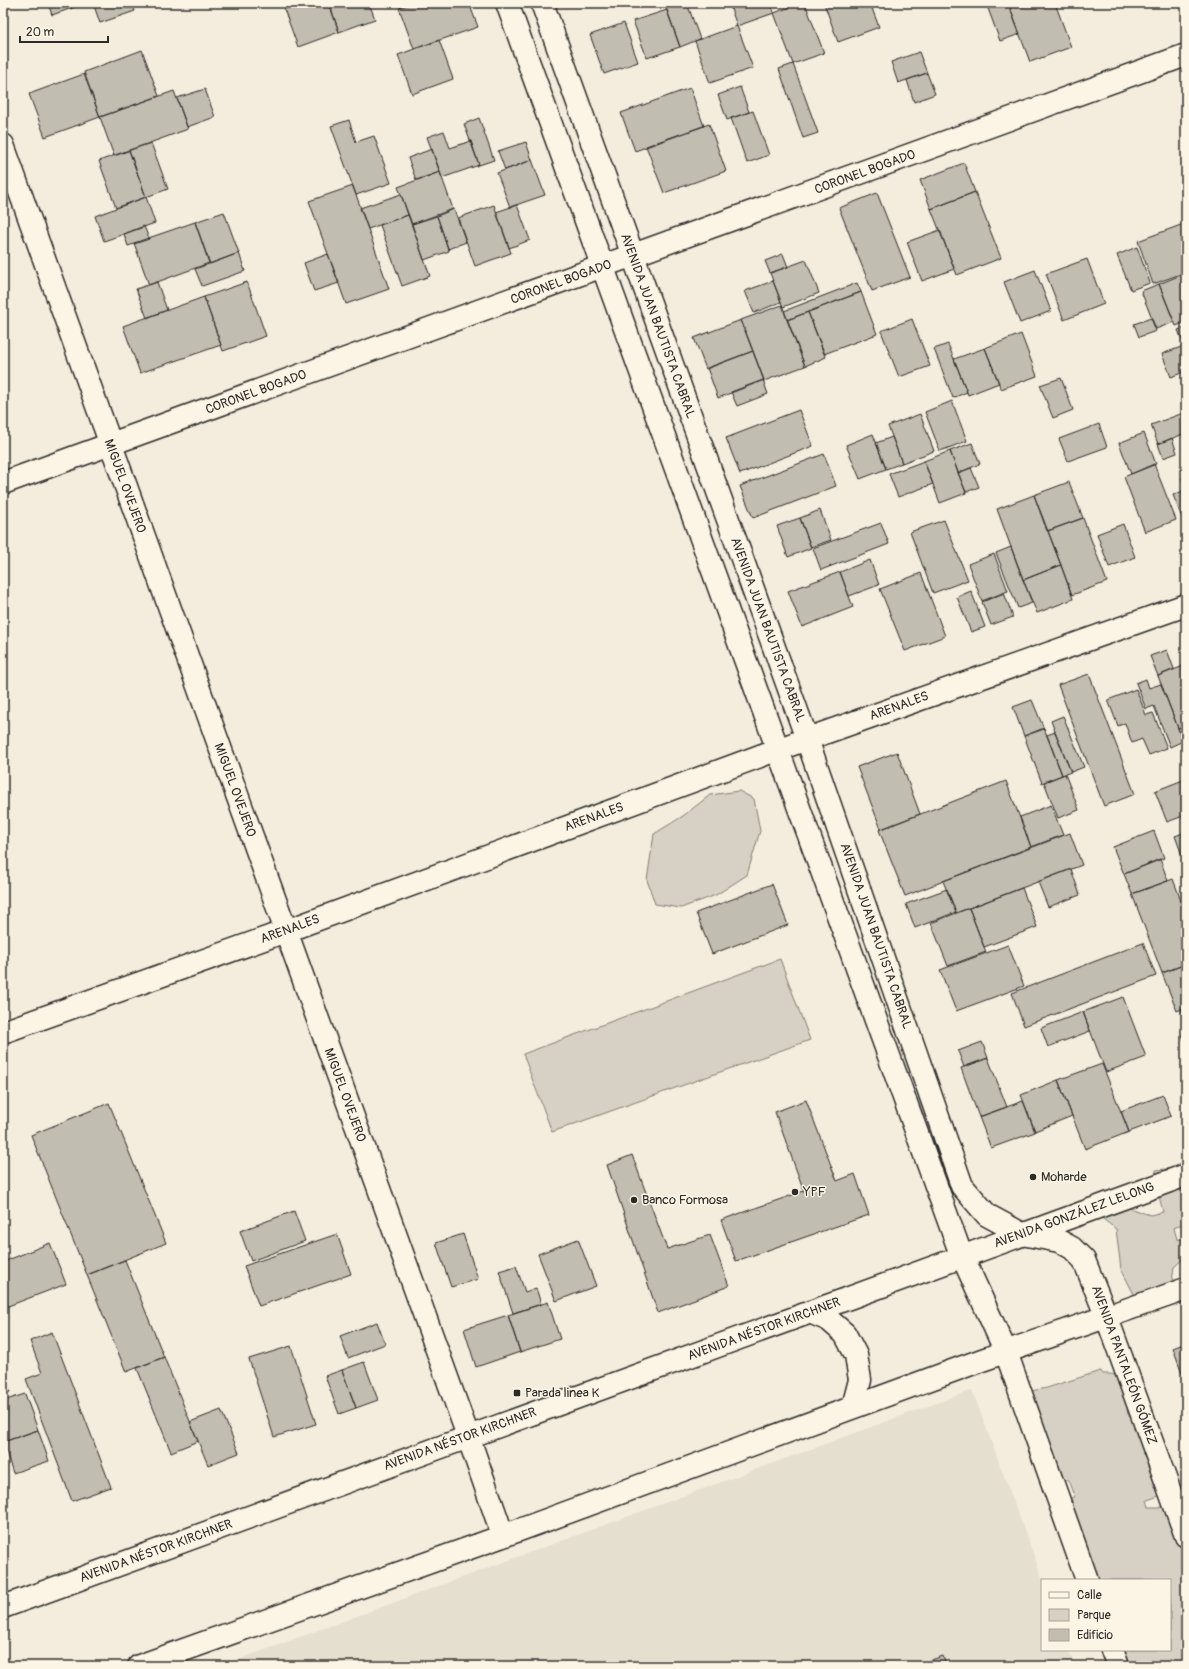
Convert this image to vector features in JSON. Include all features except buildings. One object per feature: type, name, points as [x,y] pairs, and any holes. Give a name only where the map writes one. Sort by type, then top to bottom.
[{"type":"main road","name":"AVENIDA JUAN BAUTISTA CABRAL","points":[[507,3],[962,1256]]},
{"type":"main road","name":"AVENIDA JUAN BAUTISTA CABRAL","points":[[542,3],[807,739],[962,1186],[987,1215],[1022,1234]]},
{"type":"main road","name":"CORONEL BOGADO","points":[[3,483],[1186,56]]},
{"type":"main road","name":"MIGUEL OVEJERO","points":[[3,145],[503,1536]]},
{"type":"main road","name":"ARENALES","points":[[3,1032],[286,931],[778,749],[1186,605]]},
{"type":"main road","name":"AVENIDA GONZÁLEZ LELONG","points":[[962,1256],[1186,1175]]},
{"type":"main road","name":"AVENIDA PANTALEÓN GÓMEZ","points":[[1022,1234],[1059,1241],[1072,1248],[1084,1260],[1107,1318],[1186,1536]]},
{"type":"main road","name":"AVENIDA NÉSTOR KIRCHNER","points":[[3,1607],[962,1256]]},
{"type":"main road","points":[[962,1256],[1006,1352],[1087,1579]]},
{"type":"main road","points":[[139,1666],[503,1536],[853,1407],[1186,1289]]},
{"type":"main road","points":[[810,1312],[829,1320],[845,1334],[856,1355],[860,1380],[853,1407]]},
{"type":"main road","points":[[1112,1651],[1118,1666]]},
{"type":"shaded area","points":[[972,1390],[1043,1579],[1041,1579],[1041,1651],[1069,1651],[1075,1666],[221,1666]]},
{"type":"green space","points":[[739,791],[754,799],[760,831],[747,875],[716,895],[681,908],[655,904],[647,880],[654,834],[683,816],[710,795]]},
{"type":"green space","points":[[780,959],[810,1040],[552,1132],[523,1054]]},
{"type":"green space","points":[[1184,1167],[1186,1169],[1186,1222],[1174,1228],[1177,1239],[1186,1240],[1186,1259],[1183,1259],[1174,1267],[1171,1289],[1137,1300],[1121,1269],[1116,1229],[1099,1216],[1108,1201],[1150,1215],[1163,1212],[1155,1180],[1156,1170]]},
{"type":"green space","points":[[1100,1371],[1102,1374],[1119,1376],[1124,1382],[1131,1398],[1127,1408],[1128,1415],[1142,1426],[1143,1454],[1162,1495],[1147,1500],[1149,1507],[1166,1507],[1186,1540],[1186,1666],[1121,1666],[1123,1651],[1171,1651],[1171,1579],[1093,1579],[1068,1500],[1075,1496],[1069,1480],[1064,1480],[1046,1466],[1031,1391],[1047,1388]]},
{"type":"place","name":"Moharde","points":[[1033,1177]]},
{"type":"place","name":"YPF","points":[[795,1192]]},
{"type":"place","name":"Banco Formosa","points":[[634,1200]]},
{"type":"place","name":"Parada linea K","points":[[517,1393]]}]
